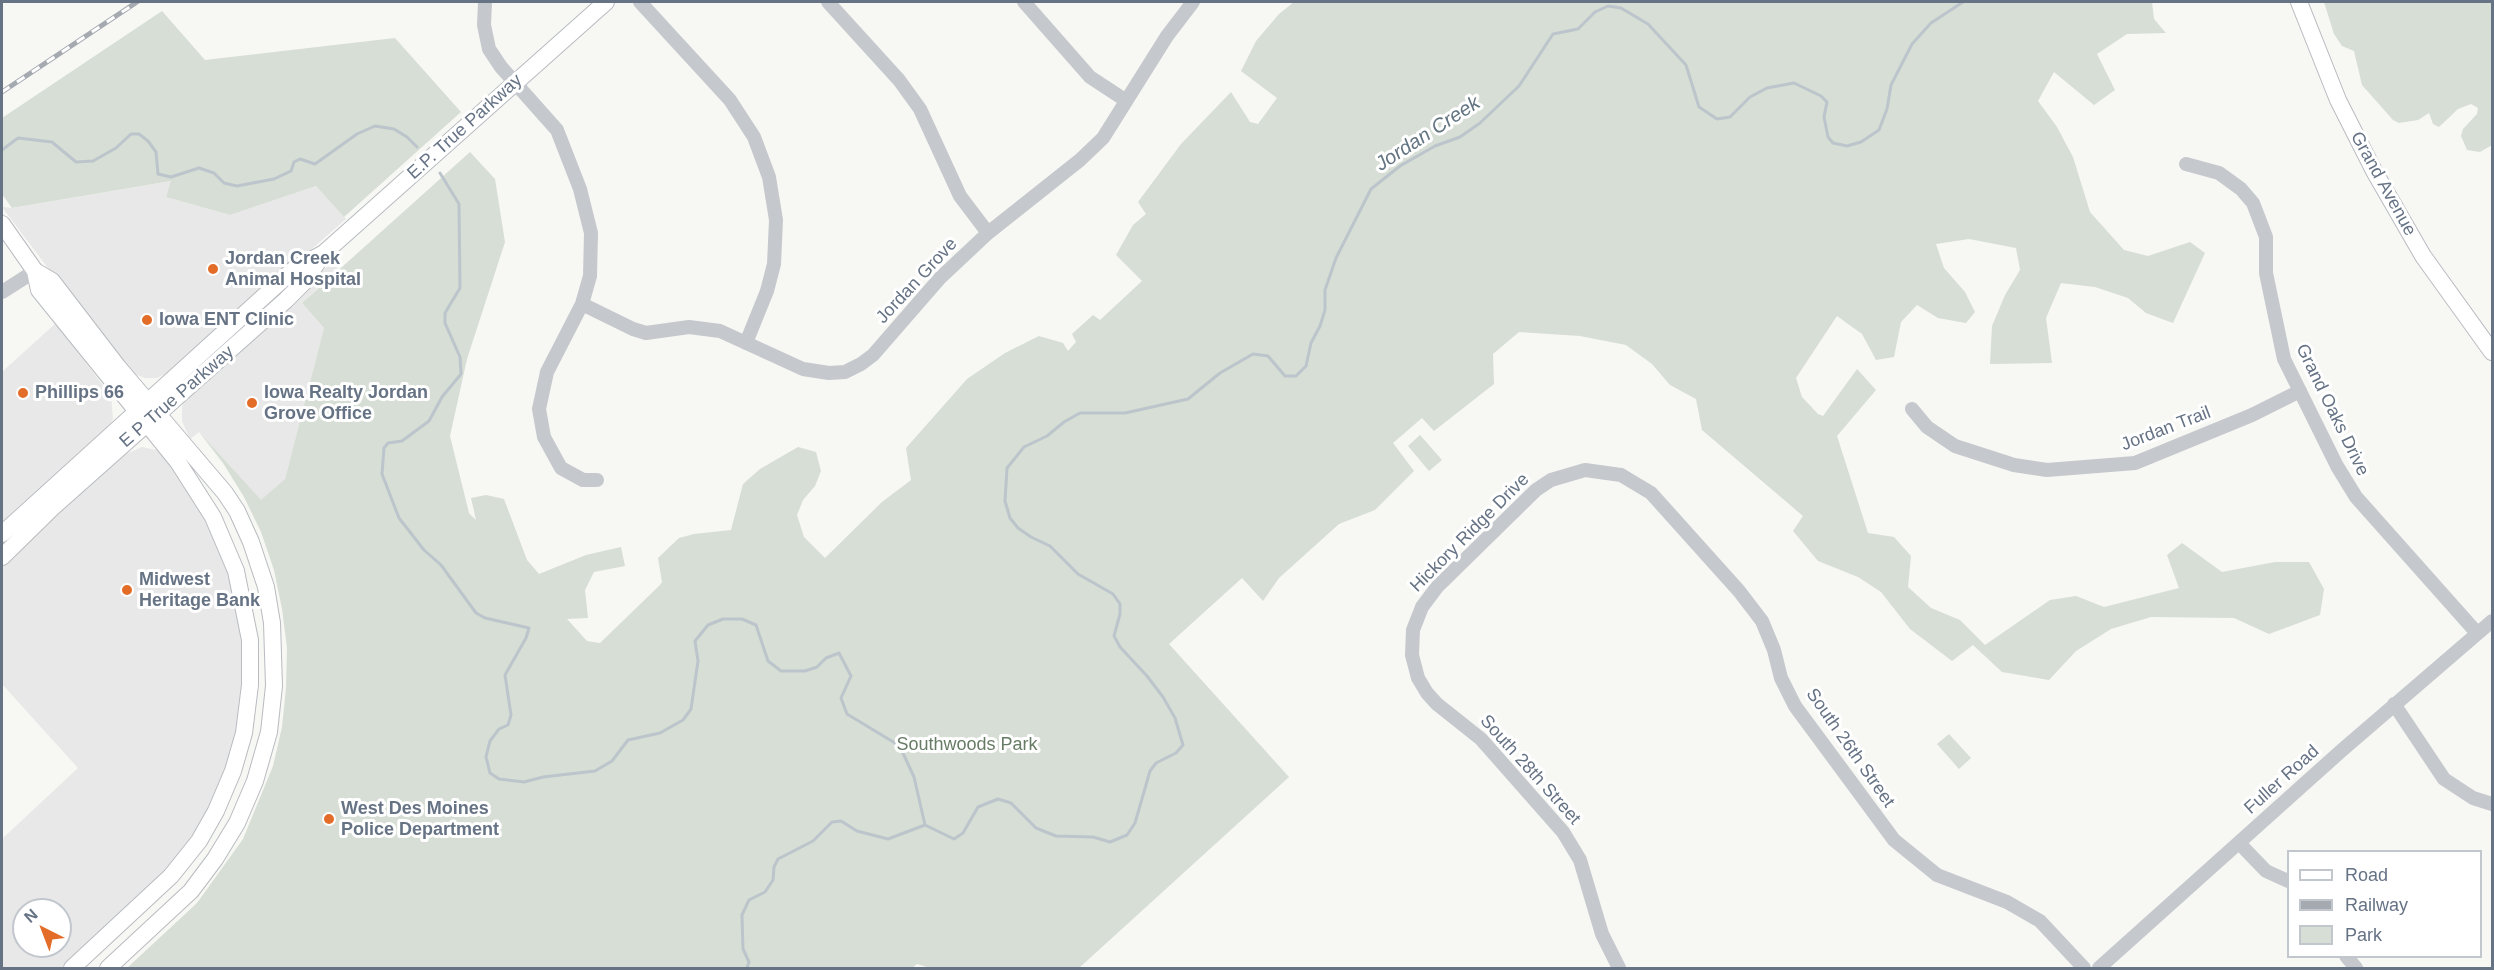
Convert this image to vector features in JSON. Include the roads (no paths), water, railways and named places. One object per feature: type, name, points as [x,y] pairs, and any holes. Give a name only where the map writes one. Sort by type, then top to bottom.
[{"type":"main road","name":"E.P. True Parkway","points":[[324,253],[606,2]]},
{"type":"main road","name":"Grand Avenue","points":[[2299,2],[2338,100],[2385,192],[2423,256],[2493,352]]},
{"type":"main road","points":[[2,224],[35,271],[39,290],[46,299],[225,493],[237,511],[251,542],[266,587],[272,623],[275,648],[273,705],[255,781],[225,844],[191,891],[108,969]]},
{"type":"main road","name":"E P True Parkway","points":[[2,534],[298,288],[324,253]]},
{"type":"main road","name":"E P True Parkway","points":[[2,557],[148,412]]},
{"type":"main road","points":[[72,969],[157,891],[199,840],[216,812],[233,771],[248,709],[251,672],[249,630],[231,555],[213,517],[148,412]]},
{"type":"street","points":[[485,2],[484,25],[489,49],[514,83],[557,130],[580,189],[592,247],[590,276],[582,304],[547,372],[539,409],[544,437],[561,468],[583,480],[597,480]]},
{"type":"street","points":[[640,2],[730,100],[754,136],[770,177],[776,220],[774,264],[767,291],[746,344]]},
{"type":"street","points":[[828,2],[899,80],[920,109],[960,196],[988,233]]},
{"type":"street","points":[[1024,2],[1090,77],[1125,100]]},
{"type":"street","name":"Jordan Grove","points":[[582,304],[640,331],[660,333],[689,327],[705,328],[803,369],[829,374],[845,372],[873,355],[940,278],[988,233],[1080,160],[1103,138],[1125,100],[1193,2]]},
{"type":"street","name":"Grand Oaks Drive","points":[[2186,164],[2202,167],[2227,178],[2241,189],[2257,211],[2266,237],[2266,273],[2274,322],[2284,359],[2348,487],[2477,633]]},
{"type":"street","points":[[2,292],[35,271]]},
{"type":"street","name":"Jordan Trail","points":[[1912,409],[1927,427],[1955,446],[2014,465],[2047,470],[2134,463],[2252,415],[2300,391]]},
{"type":"street","name":"Hickory Ridge Drive","points":[[1418,678],[1412,654],[1413,630],[1422,607],[1437,587],[1536,490],[1551,480],[1585,470],[1614,473]]},
{"type":"street","name":"South 26th Street","points":[[1614,473],[1637,482],[1651,493],[1753,608],[1770,640],[1781,678],[1795,706],[1894,840],[1937,875],[2007,902],[2040,921],[2084,969]]},
{"type":"street","name":"Fuller Road","points":[[2099,969],[2115,963],[2239,843],[2394,704],[2493,621]]},
{"type":"street","name":"South 28th Street","points":[[1418,678],[1437,705],[1481,738],[1563,832],[1580,860],[1602,934],[1619,969]]},
{"type":"street","points":[[2394,704],[2444,778],[2473,798],[2493,804]]},
{"type":"street","points":[[2239,843],[2266,871],[2287,880]]},
{"type":"waterway","name":"Jordan Creek","points":[[925,825],[954,839],[963,833],[978,807],[998,799],[1011,803],[1036,828],[1056,836],[1093,837],[1110,842],[1127,835],[1135,823],[1150,771],[1156,763],[1176,753],[1183,745],[1175,718],[1163,697],[1120,647],[1114,636],[1120,614],[1120,604],[1113,594],[1078,574],[1050,546],[1018,528],[1010,518],[1005,501],[1007,468],[1024,447],[1047,436],[1080,413],[1125,413],[1188,399],[1220,373],[1253,354],[1268,356],[1285,376],[1296,376],[1306,366],[1311,343],[1320,326],[1325,310],[1325,290],[1336,258],[1371,189],[1400,166],[1435,146],[1460,137],[1480,123],[1519,86],[1553,34],[1578,29],[1595,12],[1608,6],[1621,8],[1648,24],[1686,65],[1699,107],[1717,119],[1730,117],[1750,97],[1767,88],[1794,83],[1821,96],[1827,102],[1824,117],[1828,137],[1833,143],[1847,146],[1861,142],[1879,130],[1887,109],[1891,85],[1912,44],[1931,23],[1963,2]]},
{"type":"waterway","name":"Jordan Creek","points":[[2,150],[18,138],[52,142],[76,162],[93,161],[116,148],[131,134],[139,134],[156,152],[158,174],[171,177],[199,168],[214,173],[224,183],[237,186],[274,179],[291,171],[294,162],[300,159],[315,164],[357,134],[375,126],[394,129],[417,147]]},
{"type":"waterway","name":"Jordan Creek","points":[[440,173],[459,204],[460,288],[445,313],[445,323],[460,357],[461,374],[442,397],[429,421],[402,441],[388,443],[384,448],[382,474],[399,518],[424,550],[441,565],[476,613],[485,618],[529,628],[526,638],[505,675],[511,715],[508,725],[499,729],[490,741],[486,757],[490,773],[499,779],[524,782],[543,777],[595,771],[612,761],[628,740],[660,733],[683,720],[691,709],[698,661],[695,641],[708,625],[723,619],[742,619],[756,625],[768,661],[781,671],[805,671],[817,667],[826,658],[839,653],[851,676],[841,698],[847,714],[895,743],[902,751],[914,777],[925,825]]},
{"type":"waterway","points":[[747,968],[749,962],[743,949],[742,915],[749,900],[765,892],[773,880],[774,867],[778,859],[813,841],[832,822],[841,821],[857,831],[888,839],[925,825]]},
{"type":"railway","points":[[2,92],[137,2]]},
{"type":"place","name":"Jordan Creek Animal Hospital","points":[[213,269]]},
{"type":"place","name":"Iowa ENT Clinic","points":[[147,320]]},
{"type":"place","name":"Phillips 66","points":[[23,393]]},
{"type":"place","name":"Iowa Realty Jordan Grove Office","points":[[252,403]]},
{"type":"place","name":"Midwest Heritage Bank","points":[[127,590]]},
{"type":"place","name":"West Des Moines Police Department","points":[[329,819]]},
{"type":"park label","name":"Southwoods Park","points":[[967,745]]}]
